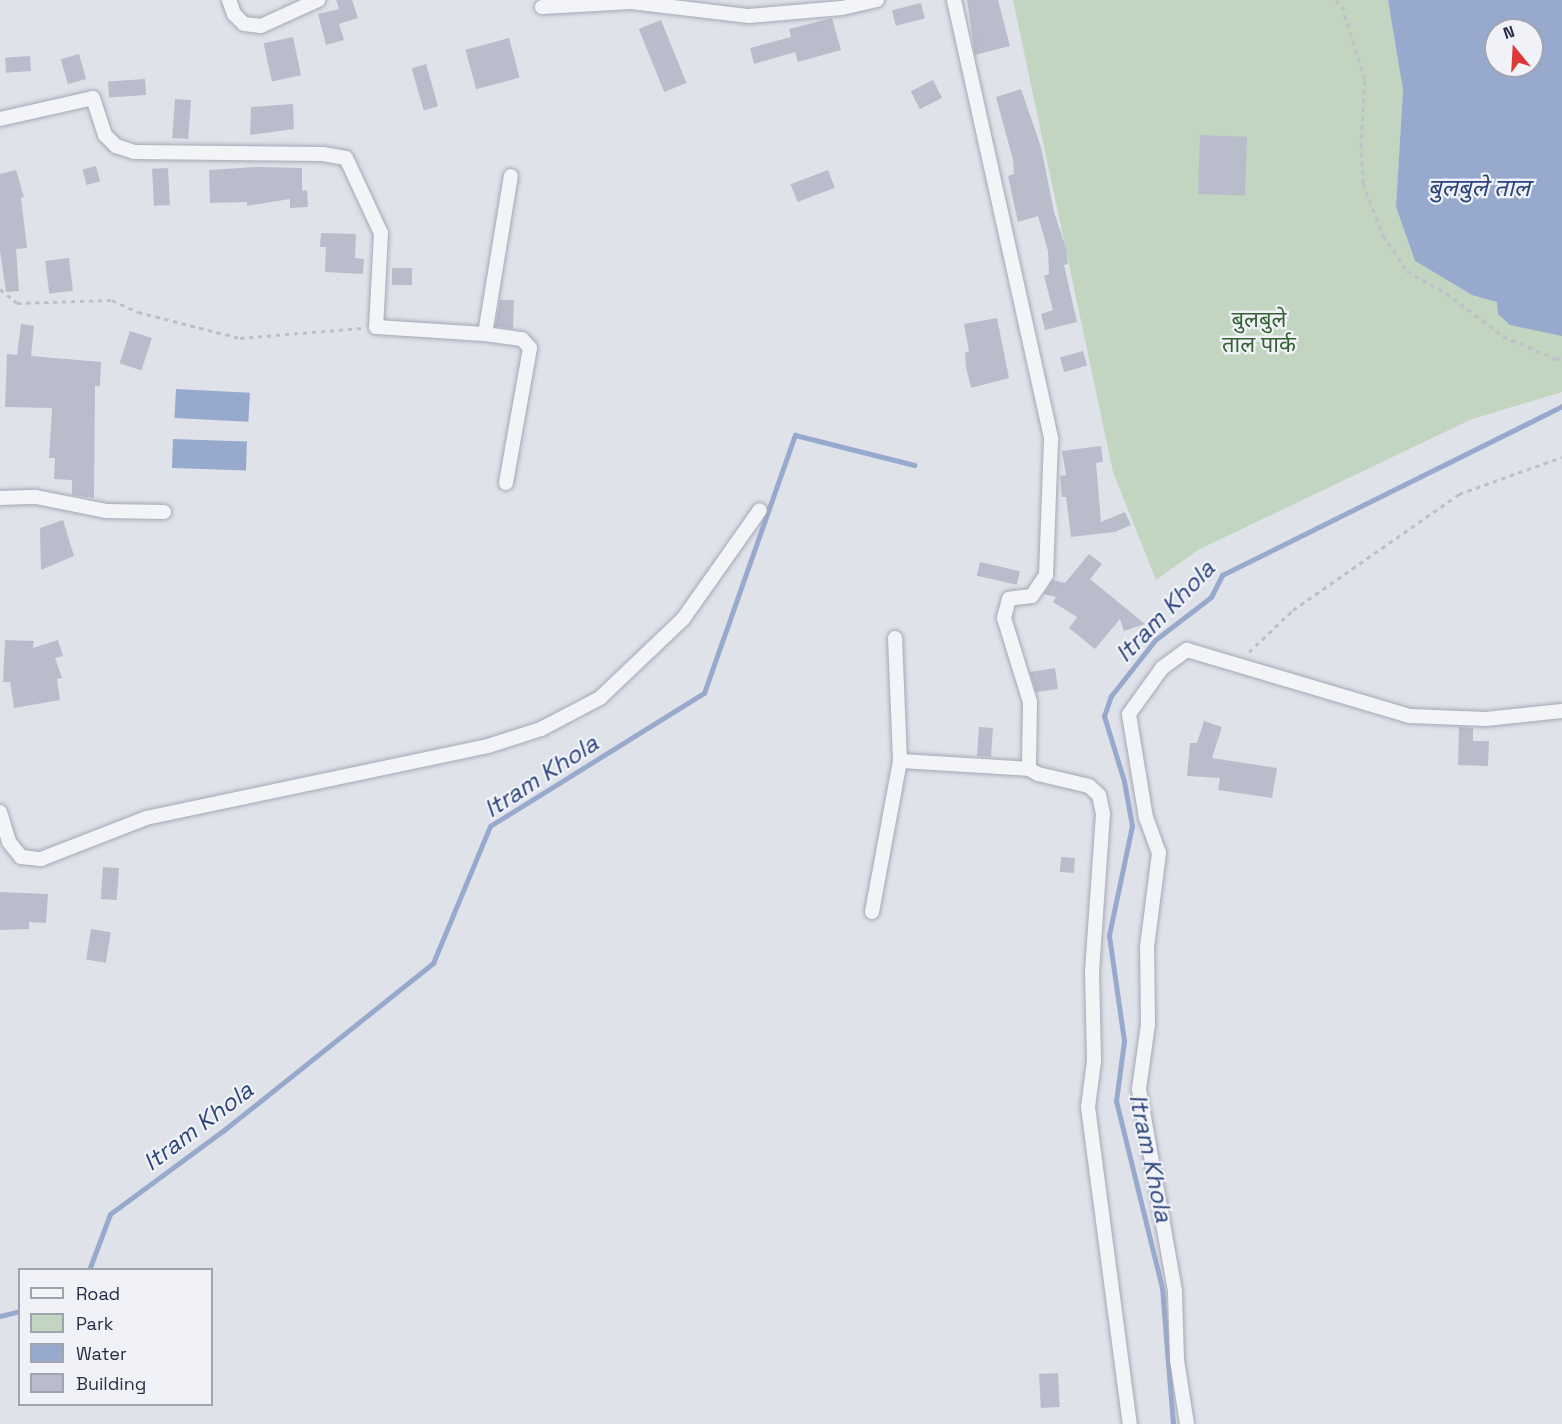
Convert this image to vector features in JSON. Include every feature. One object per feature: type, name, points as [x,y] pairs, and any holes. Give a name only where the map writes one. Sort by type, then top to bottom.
[{"type":"street","points":[[229,0],[234,14],[244,24],[261,26],[318,0]]},
{"type":"street","points":[[542,7],[631,2],[749,16],[842,8],[877,0]]},
{"type":"street","points":[[954,0],[1051,439],[1046,575],[1032,596],[1009,599],[1004,618],[1030,702],[1029,769]]},
{"type":"street","points":[[0,118],[93,98],[105,135],[116,146],[134,152],[324,154],[345,158],[381,233],[376,327],[484,334],[522,339],[530,348],[506,483]]},
{"type":"street","points":[[484,334],[511,176]]},
{"type":"street","points":[[0,498],[36,497],[106,511],[164,512]]},
{"type":"street","points":[[0,812],[9,842],[21,857],[41,859],[146,818],[488,746],[542,729],[600,698],[683,619],[760,510]]},
{"type":"street","points":[[872,912],[900,760],[895,638]]},
{"type":"street","points":[[1187,1424],[1177,1360],[1175,1291],[1139,1089],[1148,1024],[1147,947],[1159,854],[1146,818],[1129,714],[1162,668],[1187,650],[1410,716],[1486,719],[1562,711]]},
{"type":"street","points":[[900,760],[1029,769],[1038,774],[1089,786],[1099,795],[1103,814],[1092,971],[1094,1061],[1088,1107],[1130,1424]]},
{"type":"path","points":[[1336,0],[1342,6],[1365,80],[1360,143],[1363,183],[1383,235],[1407,271],[1446,293],[1503,336],[1556,359],[1562,358]]},
{"type":"path","points":[[0,289],[17,303],[112,300],[138,312],[240,338],[376,327]]},
{"type":"path","points":[[1237,663],[1293,610],[1459,494],[1562,457]]},
{"type":"green space","name":"बुलबुले ताल पार्क","points":[[1013,0],[1388,0],[1403,90],[1396,207],[1415,261],[1472,295],[1562,280],[1562,392],[1472,419],[1198,550],[1156,580],[1113,472]]},
{"type":"water","name":"बुलबुले ताल","points":[[1388,0],[1562,0],[1562,336],[1510,325],[1498,314],[1497,302],[1472,295],[1415,261],[1396,207],[1403,90]]},
{"type":"water","points":[[176,389],[250,393],[248,422],[174,418]]},
{"type":"water","points":[[173,439],[247,442],[246,471],[172,468]]},
{"type":"building","points":[[336,0],[352,0],[358,18],[339,24],[344,40],[326,45],[318,14],[339,9]]},
{"type":"building","points":[[967,0],[998,0],[1010,46],[975,55]]},
{"type":"building","points":[[921,3],[925,19],[896,26],[892,10]]},
{"type":"building","points":[[832,18],[841,50],[798,62],[795,52],[754,64],[750,48],[791,37],[789,29]]},
{"type":"building","points":[[661,20],[686,83],[664,92],[639,29]]},
{"type":"building","points":[[293,37],[301,75],[272,81],[264,43]]},
{"type":"building","points":[[509,38],[520,78],[476,89],[466,50]]},
{"type":"building","points":[[79,54],[86,79],[68,84],[61,59]]},
{"type":"building","points":[[30,56],[31,71],[6,73],[5,58]]},
{"type":"building","points":[[426,64],[438,106],[424,110],[412,68]]},
{"type":"building","points":[[145,79],[146,95],[109,98],[108,82]]},
{"type":"building","points":[[933,80],[942,98],[920,109],[911,91]]},
{"type":"building","points":[[1021,89],[1041,147],[1054,212],[1066,248],[1068,264],[1064,265],[1077,322],[1045,330],[1041,314],[1053,310],[1044,276],[1049,274],[1048,251],[1038,216],[1018,222],[1008,176],[1014,174],[1013,160],[996,97]]},
{"type":"building","points":[[175,99],[191,100],[188,139],[172,138]]},
{"type":"building","points":[[293,104],[294,129],[250,135],[251,107]]},
{"type":"building","points":[[1200,135],[1247,137],[1245,196],[1198,194]]},
{"type":"building","points":[[96,166],[100,181],[87,185],[82,170]]},
{"type":"building","points":[[258,167],[302,168],[302,191],[307,190],[308,207],[290,208],[290,199],[247,206],[247,202],[210,203],[209,170]]},
{"type":"building","points":[[168,168],[170,205],[154,206],[152,169]]},
{"type":"building","points":[[16,170],[24,197],[21,198],[27,248],[16,249],[19,291],[6,292],[0,251],[0,174]]},
{"type":"building","points":[[828,170],[835,188],[797,202],[791,184]]},
{"type":"building","points":[[321,233],[356,234],[355,258],[364,259],[363,274],[325,272],[326,247],[320,247]]},
{"type":"building","points":[[69,258],[73,291],[49,294],[45,261]]},
{"type":"building","points":[[392,268],[412,268],[412,285],[392,285]]},
{"type":"building","points":[[500,300],[514,300],[513,329],[495,326]]},
{"type":"building","points":[[997,318],[1009,378],[971,388],[966,367],[965,353],[969,351],[964,324]]},
{"type":"building","points":[[21,324],[34,326],[31,356],[101,362],[100,386],[95,386],[94,498],[72,495],[72,480],[54,479],[55,458],[49,458],[52,408],[5,407],[7,354],[17,355]]},
{"type":"building","points":[[130,331],[152,338],[141,370],[119,363]]},
{"type":"building","points":[[1083,351],[1087,365],[1064,372],[1060,358]]},
{"type":"building","points":[[1101,446],[1103,462],[1096,463],[1101,522],[1125,512],[1131,525],[1115,532],[1071,537],[1066,497],[1062,497],[1060,476],[1066,475],[1062,451]]},
{"type":"building","points":[[63,520],[74,556],[41,570],[40,528]]},
{"type":"building","points":[[1089,554],[1102,564],[1090,579],[1145,624],[1124,631],[1120,619],[1095,649],[1069,628],[1077,617],[1053,602],[1056,597],[1044,594],[1053,580],[1065,583]]},
{"type":"building","points":[[980,562],[1020,571],[1017,585],[977,576]]},
{"type":"building","points":[[5,640],[34,641],[33,648],[58,640],[63,656],[55,658],[62,678],[57,679],[60,700],[14,708],[10,682],[3,682]]},
{"type":"building","points":[[1055,668],[1058,689],[1036,692],[1030,672]]},
{"type":"building","points":[[1204,721],[1222,727],[1212,758],[1277,768],[1272,798],[1218,790],[1220,778],[1187,776],[1190,743],[1197,743]]},
{"type":"building","points":[[979,727],[993,728],[991,757],[977,756]]},
{"type":"building","points":[[1459,727],[1473,728],[1473,741],[1489,741],[1488,766],[1458,765]]},
{"type":"building","points":[[1061,857],[1075,858],[1074,873],[1060,872]]},
{"type":"building","points":[[103,867],[119,868],[117,900],[101,899]]},
{"type":"building","points":[[0,892],[48,894],[46,923],[29,922],[29,929],[0,930]]},
{"type":"building","points":[[91,929],[111,932],[106,963],[86,960]]},
{"type":"building","points":[[1058,1373],[1060,1407],[1041,1408],[1039,1374]]},
{"type":"waterway","name":"Itram Khola","points":[[1173,1424],[1162,1288],[1116,1101],[1124,1041],[1109,935],[1132,826],[1124,781],[1104,716],[1111,696],[1155,640],[1211,597],[1222,575],[1562,406]]},
{"type":"waterway","name":"Itram Khola","points":[[90,1268],[110,1214],[224,1130],[433,963],[490,826],[704,693],[795,435],[914,465]]},
{"type":"waterway","name":"Itram Khola","points":[[0,1316],[18,1312]]}]
